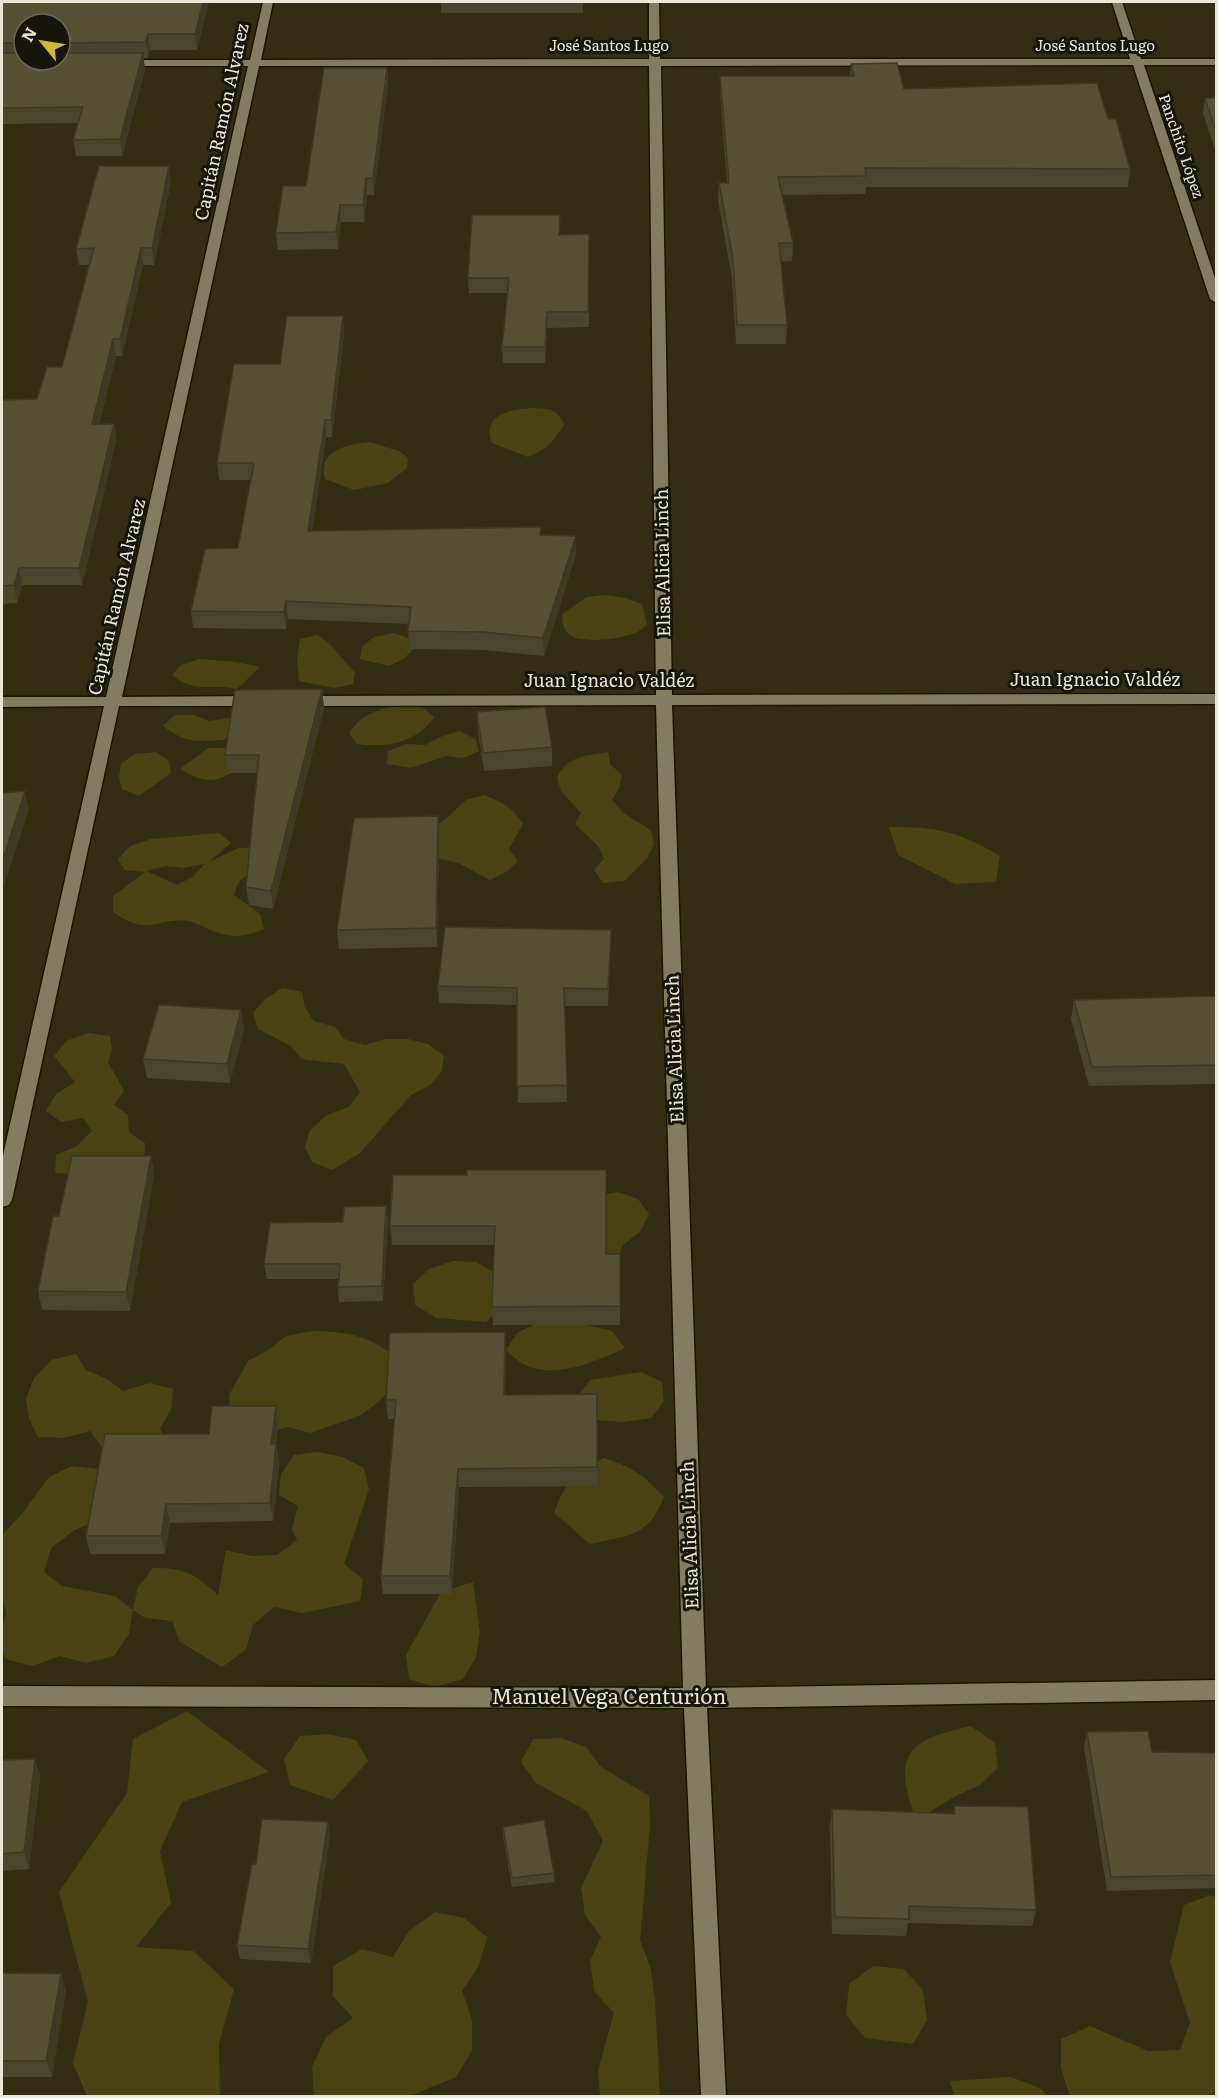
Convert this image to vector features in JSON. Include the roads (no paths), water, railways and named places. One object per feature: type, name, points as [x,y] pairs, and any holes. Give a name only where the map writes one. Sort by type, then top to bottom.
[{"type":"street","name":"Capitán Ramón Alvarez","points":[[2,1200],[268,2]]},
{"type":"street","name":"Elisa Alicia Linch","points":[[654,2],[657,61],[664,700],[694,1698],[714,2097]]},
{"type":"street","name":"Panchito López","points":[[1118,2],[1216,299]]},
{"type":"street","name":"José Santos Lugo","points":[[105,63],[1216,62]]},
{"type":"street","name":"Juan Ignacio Valdéz","points":[[2,702],[1216,699]]},
{"type":"street","name":"Manuel Vega Centurión","points":[[2,1696],[694,1698],[1216,1690]]}]
